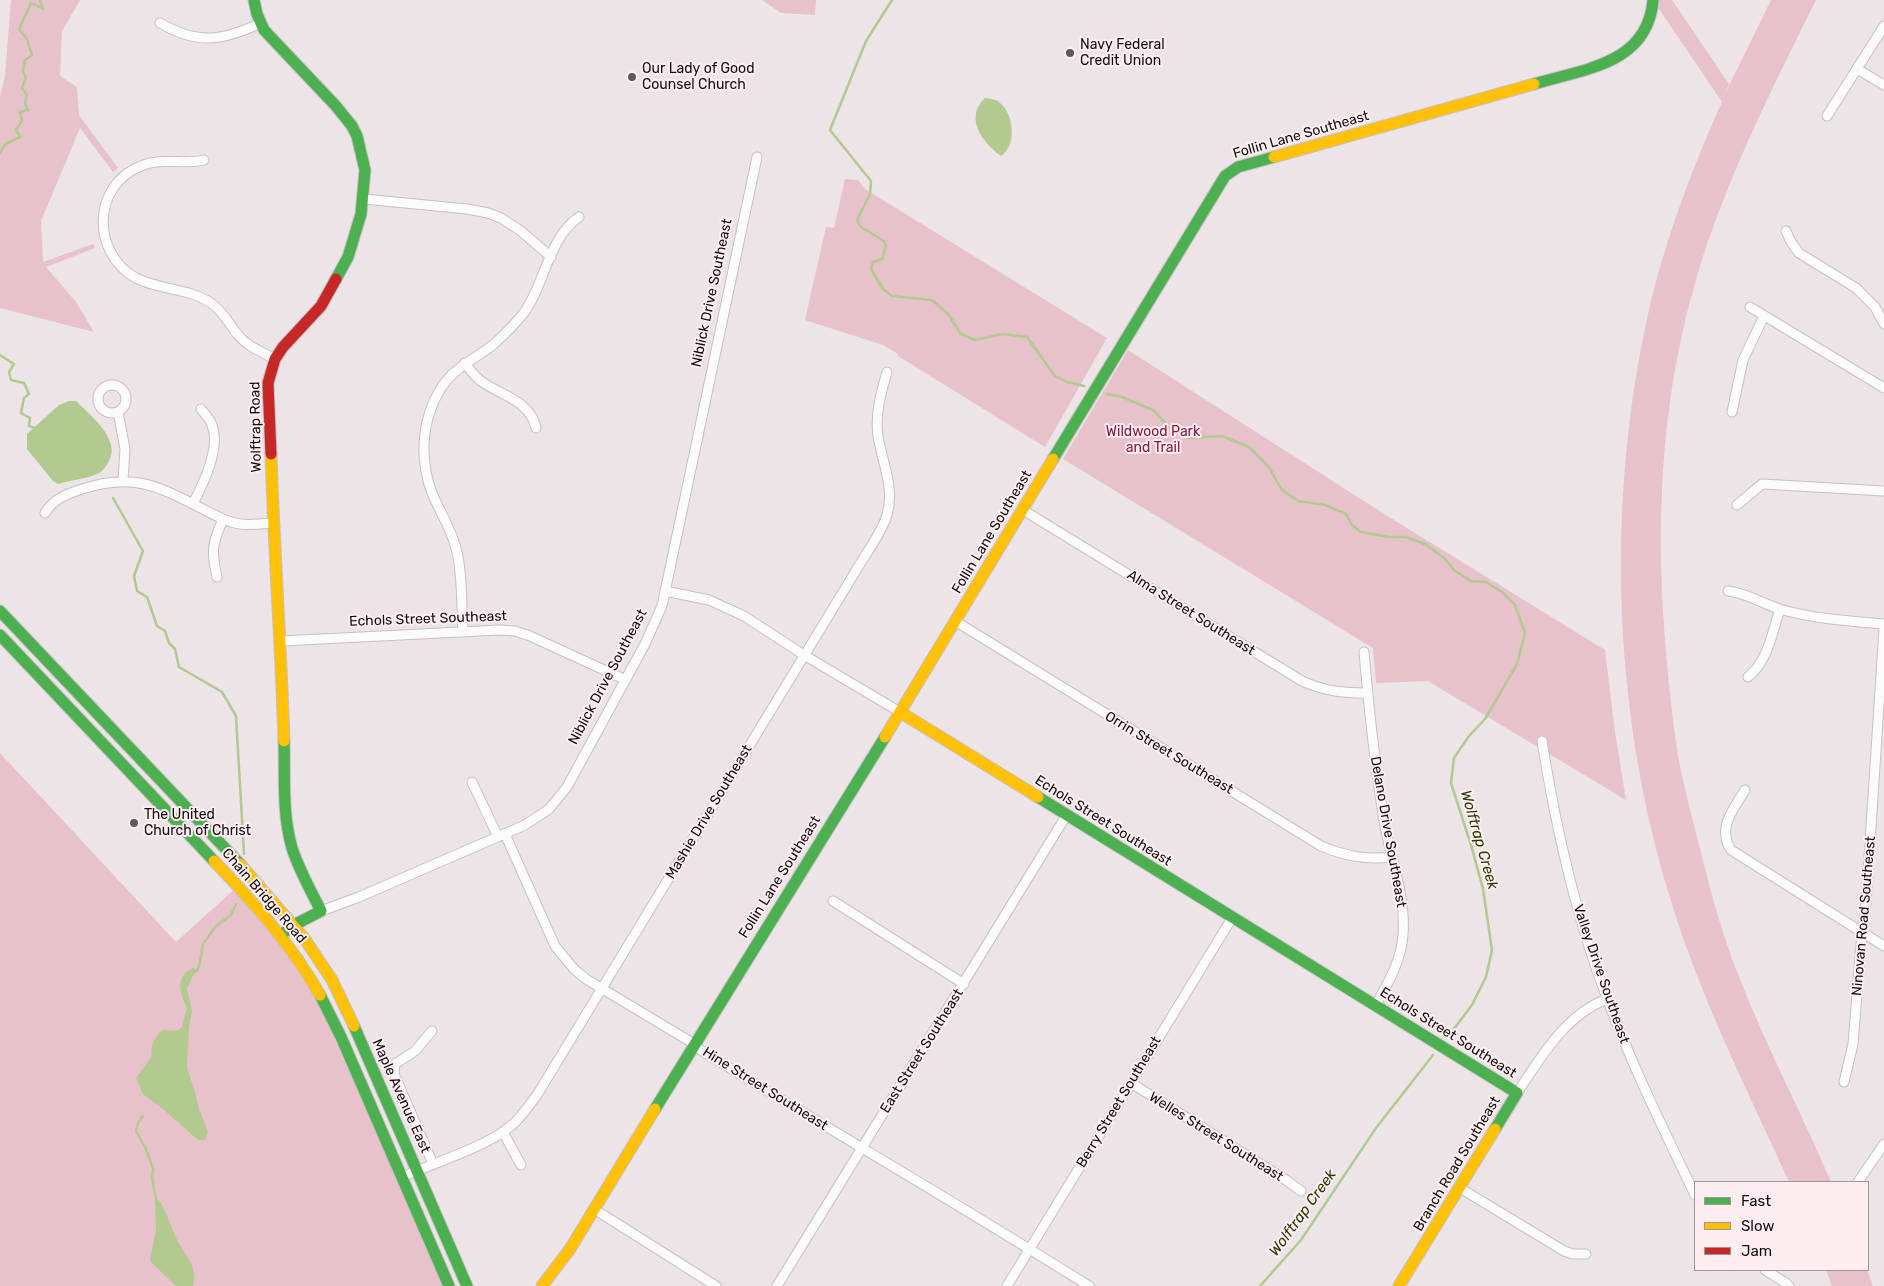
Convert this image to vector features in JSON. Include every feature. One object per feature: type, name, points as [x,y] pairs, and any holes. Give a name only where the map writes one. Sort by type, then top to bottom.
[{"type":"street","name":"Wolftrap Road","points":[[254,0],[261,23],[267,33],[335,105],[352,126],[357,136],[364,170],[364,198],[361,214],[348,257],[340,275],[321,306],[283,347],[275,359],[268,383],[273,523],[281,641],[288,835],[297,862],[321,911]]},
{"type":"street","name":"Follin Lane Southeast","points":[[546,1284],[900,712],[1224,176],[1238,167],[1603,64],[1628,51],[1642,36],[1651,15],[1653,0]]},
{"type":"street","points":[[160,23],[184,35],[212,39],[237,34],[261,23]]},
{"type":"street","points":[[1827,116],[1884,26]]},
{"type":"street","points":[[1858,69],[1884,85]]},
{"type":"street","name":"Niblick Drive Southeast","points":[[280,935],[294,925],[321,911],[359,897],[539,817],[560,798],[626,680],[658,616],[666,591],[757,157]]},
{"type":"street","points":[[204,160],[185,163],[156,161],[144,164],[126,174],[112,190],[104,210],[103,233],[107,246],[120,266],[137,278],[201,298],[211,303],[226,317],[244,342],[275,359]]},
{"type":"street","points":[[364,198],[488,213],[522,231],[551,257]]},
{"type":"street","points":[[463,632],[456,549],[452,534],[428,482],[423,454],[424,437],[433,406],[447,381],[465,363],[493,344],[523,314],[536,292],[560,236],[579,217]]},
{"type":"street","points":[[1786,231],[1791,242],[1799,252],[1863,294],[1875,306],[1884,324]]},
{"type":"street","points":[[1750,307],[1884,388]]},
{"type":"street","points":[[1732,412],[1743,360],[1764,316]]},
{"type":"street","points":[[465,363],[479,380],[522,404],[532,417],[536,428]]},
{"type":"street","name":"Mashie Drive Southeast","points":[[402,1177],[503,1132],[524,1113],[868,552],[887,515],[889,490],[878,437],[877,420],[878,406],[887,372]]},
{"type":"street","points":[[194,504],[208,471],[214,440],[213,427],[201,409]]},
{"type":"street","points":[[118,412],[124,449],[123,481]]},
{"type":"street","points":[[45,513],[49,506],[68,493],[94,485],[123,481],[152,485],[223,519],[248,524],[273,523]]},
{"type":"street","points":[[1737,505],[1762,484],[1884,491]]},
{"type":"street","name":"Alma Street Southeast","points":[[1023,510],[1302,681],[1317,688],[1338,693],[1367,693]]},
{"type":"street","points":[[217,577],[212,557],[213,548],[223,519]]},
{"type":"street","name":"Echols Street Southeast","points":[[666,591],[689,595],[725,606],[744,616],[804,655],[900,712],[1518,1093]]},
{"type":"street","points":[[1728,591],[1744,594],[1780,609],[1834,619],[1884,624]]},
{"type":"street","points":[[1748,677],[1756,670],[1765,657],[1780,609]]},
{"type":"street","name":"Chain Bridge Road","points":[[1,615],[254,879],[294,925]]},
{"type":"street","name":"Orrin Street Southeast","points":[[955,621],[1321,846],[1352,857],[1375,859],[1392,857]]},
{"type":"street","name":"Ninovan Road Southeast","points":[[1844,1082],[1853,1044],[1880,752],[1884,629]]},
{"type":"street","name":"Echols Street Southeast","points":[[281,641],[500,630],[515,631],[626,680]]},
{"type":"street","name":"Chain Bridge Road","points":[[0,635],[253,902],[312,979],[326,1006],[449,1286]]},
{"type":"street","name":"Delano Drive Southeast","points":[[1364,652],[1367,693],[1385,826],[1402,906],[1403,936],[1396,967],[1375,1006]]},
{"type":"street","name":"Valley Drive Southeast","points":[[1542,741],[1552,800],[1571,885],[1607,999],[1642,1085],[1694,1193]]},
{"type":"street","name":"Hine Street Southeast","points":[[472,782],[502,835],[556,946],[574,969],[586,979],[691,1042],[694,1046],[792,1107],[862,1147],[1089,1286]]},
{"type":"street","points":[[1745,790],[1726,822],[1721,837],[1732,850],[1738,856],[1884,946]]},
{"type":"street","name":"East Street Southeast","points":[[777,1286],[1066,816]]},
{"type":"street","points":[[833,901],[964,984]]},
{"type":"street","name":"Berry Street Southeast","points":[[1007,1286],[1232,918]]},
{"type":"street","name":"Maple Avenue East","points":[[294,925],[332,980],[345,1006],[467,1286]]},
{"type":"street","name":"Branch Road Southeast","points":[[1402,1285],[1543,1054],[1560,1033],[1587,1008],[1607,999]]},
{"type":"street","points":[[432,1031],[415,1051],[395,1064],[394,1074],[433,1164]]},
{"type":"street","name":"Welles Street Southeast","points":[[1131,1083],[1301,1191]]},
{"type":"street","points":[[503,1132],[521,1165]]},
{"type":"street","points":[[1859,1181],[1884,1144]]},
{"type":"street","points":[[1460,1188],[1564,1251],[1573,1254],[1586,1254]]},
{"type":"street","points":[[594,1209],[716,1286]]},
{"type":"street","points":[[1767,1271],[1789,1286]]},
{"type":"green space","points":[[11,0],[80,0],[62,31],[60,76],[77,87],[79,115],[118,168],[113,172],[80,128],[41,221],[43,262],[93,244],[95,248],[46,267],[76,302],[94,332],[0,308],[0,97],[5,75]]},
{"type":"green space","points":[[762,0],[816,0],[815,15],[781,13]]},
{"type":"green space","points":[[1653,0],[1672,0],[1729,84],[1724,96],[1771,0],[1816,0],[1734,173],[1707,244],[1696,280],[1674,374],[1667,422],[1661,518],[1661,567],[1667,663],[1678,756],[1713,898],[1748,999],[1831,1181],[1789,1181],[1710,1008],[1671,901],[1651,828],[1636,752],[1626,676],[1622,598],[1622,521],[1627,444],[1638,368],[1653,293],[1667,244],[1683,196],[1722,102]]},
{"type":"green space","points":[[845,179],[857,179],[865,189],[1107,338],[1045,447],[883,345],[805,320],[826,227],[834,228]]},
{"type":"green space","name":"Wildwood Park and Trail","points":[[1128,350],[1381,512],[1605,650],[1626,800],[1428,681],[1376,683],[1373,648],[1063,459]]},
{"type":"green space","points":[[0,753],[176,942],[238,886],[297,958],[449,1286],[0,1286]]},
{"type":"green space","points":[[1826,1271],[1867,1271],[1873,1286],[1832,1286]]},
{"type":"shaded area","points":[[985,98],[999,102],[1005,108],[1011,122],[1010,145],[1001,156],[982,137],[978,129],[976,114]]},
{"type":"shaded area","points":[[69,401],[76,401],[96,420],[108,436],[112,453],[109,461],[99,473],[58,484],[53,481],[27,449],[27,434],[59,405]]},
{"type":"shaded area","points":[[193,968],[199,970],[192,977],[187,989],[192,1011],[189,1027],[187,1068],[208,1132],[205,1140],[198,1140],[143,1094],[136,1078],[152,1056],[152,1045],[159,1033],[162,1030],[177,1031],[182,1027],[187,1008],[180,986],[183,976]]},
{"type":"shaded area","points":[[159,1200],[177,1240],[193,1267],[193,1286],[176,1286],[150,1261],[156,1230],[155,1202]]},
{"type":"waterway","points":[[0,153],[5,144],[20,137],[16,130],[22,121],[20,112],[28,110],[25,103],[27,95],[22,88],[26,78],[23,72],[25,60],[32,55],[27,39],[19,29],[31,3],[43,9],[40,0]]},
{"type":"waterway","name":"Wolftrap Creek","points":[[892,0],[866,41],[830,130],[871,181],[870,194],[857,220],[861,227],[884,241],[886,246],[882,259],[873,262],[871,269],[883,289],[892,296],[932,300],[948,314],[961,334],[975,340],[1003,334],[1027,337],[1055,376],[1067,382],[1084,386]]},
{"type":"waterway","points":[[0,355],[14,364],[9,372],[11,380],[24,383],[29,394],[24,398],[21,413],[30,418],[29,426],[35,428]]},
{"type":"waterway","name":"Wolftrap Creek","points":[[1107,394],[1122,397],[1153,410],[1171,429],[1188,438],[1222,436],[1249,447],[1269,467],[1281,489],[1298,501],[1325,505],[1346,514],[1352,525],[1361,532],[1388,537],[1406,537],[1425,544],[1444,558],[1454,570],[1471,581],[1486,582],[1502,592],[1515,605],[1525,633],[1517,664],[1485,719],[1469,736],[1454,758],[1451,783],[1483,889],[1492,950],[1486,977],[1472,1005],[1450,1034]]},
{"type":"waterway","points":[[113,498],[143,551],[134,576],[137,591],[147,597],[157,626],[165,631],[169,643],[175,649],[179,667],[222,692],[236,716],[244,854]]},
{"type":"waterway","points":[[197,971],[203,944],[216,926],[231,915],[236,904]]},
{"type":"waterway","name":"Wolftrap Creek","points":[[1260,1286],[1301,1240],[1376,1128],[1433,1055]]},
{"type":"waterway","points":[[143,1116],[138,1123],[136,1131],[153,1168],[152,1178],[157,1204]]},
{"type":"traffic: fast","points":[[254,0],[257,14],[264,30],[335,105],[352,126],[357,136],[365,170],[361,214],[348,257],[336,279]]},
{"type":"traffic: fast","points":[[1534,84],[1592,68],[1626,51],[1639,38],[1649,21],[1653,0]]},
{"type":"traffic: fast","points":[[1053,459],[1225,176],[1238,167],[1274,157]]},
{"type":"traffic: fast","points":[[0,611],[240,864]]},
{"type":"traffic: fast","points":[[0,635],[214,861]]},
{"type":"traffic: fast","points":[[655,1109],[885,737]]},
{"type":"traffic: fast","points":[[281,935],[294,925],[321,911],[298,864],[289,835],[285,795],[284,741]]},
{"type":"traffic: fast","points":[[1038,797],[1517,1093],[1495,1129]]},
{"type":"traffic: fast","points":[[320,995],[341,1037],[449,1286]]},
{"type":"traffic: fast","points":[[354,1026],[467,1286]]},
{"type":"traffic: slow","points":[[1274,157],[1534,84]]},
{"type":"traffic: slow","points":[[271,454],[284,741]]},
{"type":"traffic: slow","points":[[885,737],[1053,459]]},
{"type":"traffic: slow","points":[[900,712],[1038,797]]},
{"type":"traffic: slow","points":[[214,861],[272,925],[320,995]]},
{"type":"traffic: slow","points":[[240,864],[304,938],[332,980],[354,1026]]},
{"type":"traffic: slow","points":[[542,1286],[570,1249],[655,1109]]},
{"type":"traffic: slow","points":[[1399,1286],[1495,1129]]},
{"type":"traffic: jam","points":[[271,454],[268,383],[275,359],[283,347],[321,306],[336,279]]},
{"type":"place","name":"Navy Federal Credit Union","points":[[1070,53]]},
{"type":"place","name":"Our Lady of Good Counsel Church","points":[[632,77]]},
{"type":"place","name":"The United Church of Christ","points":[[134,823]]}]
